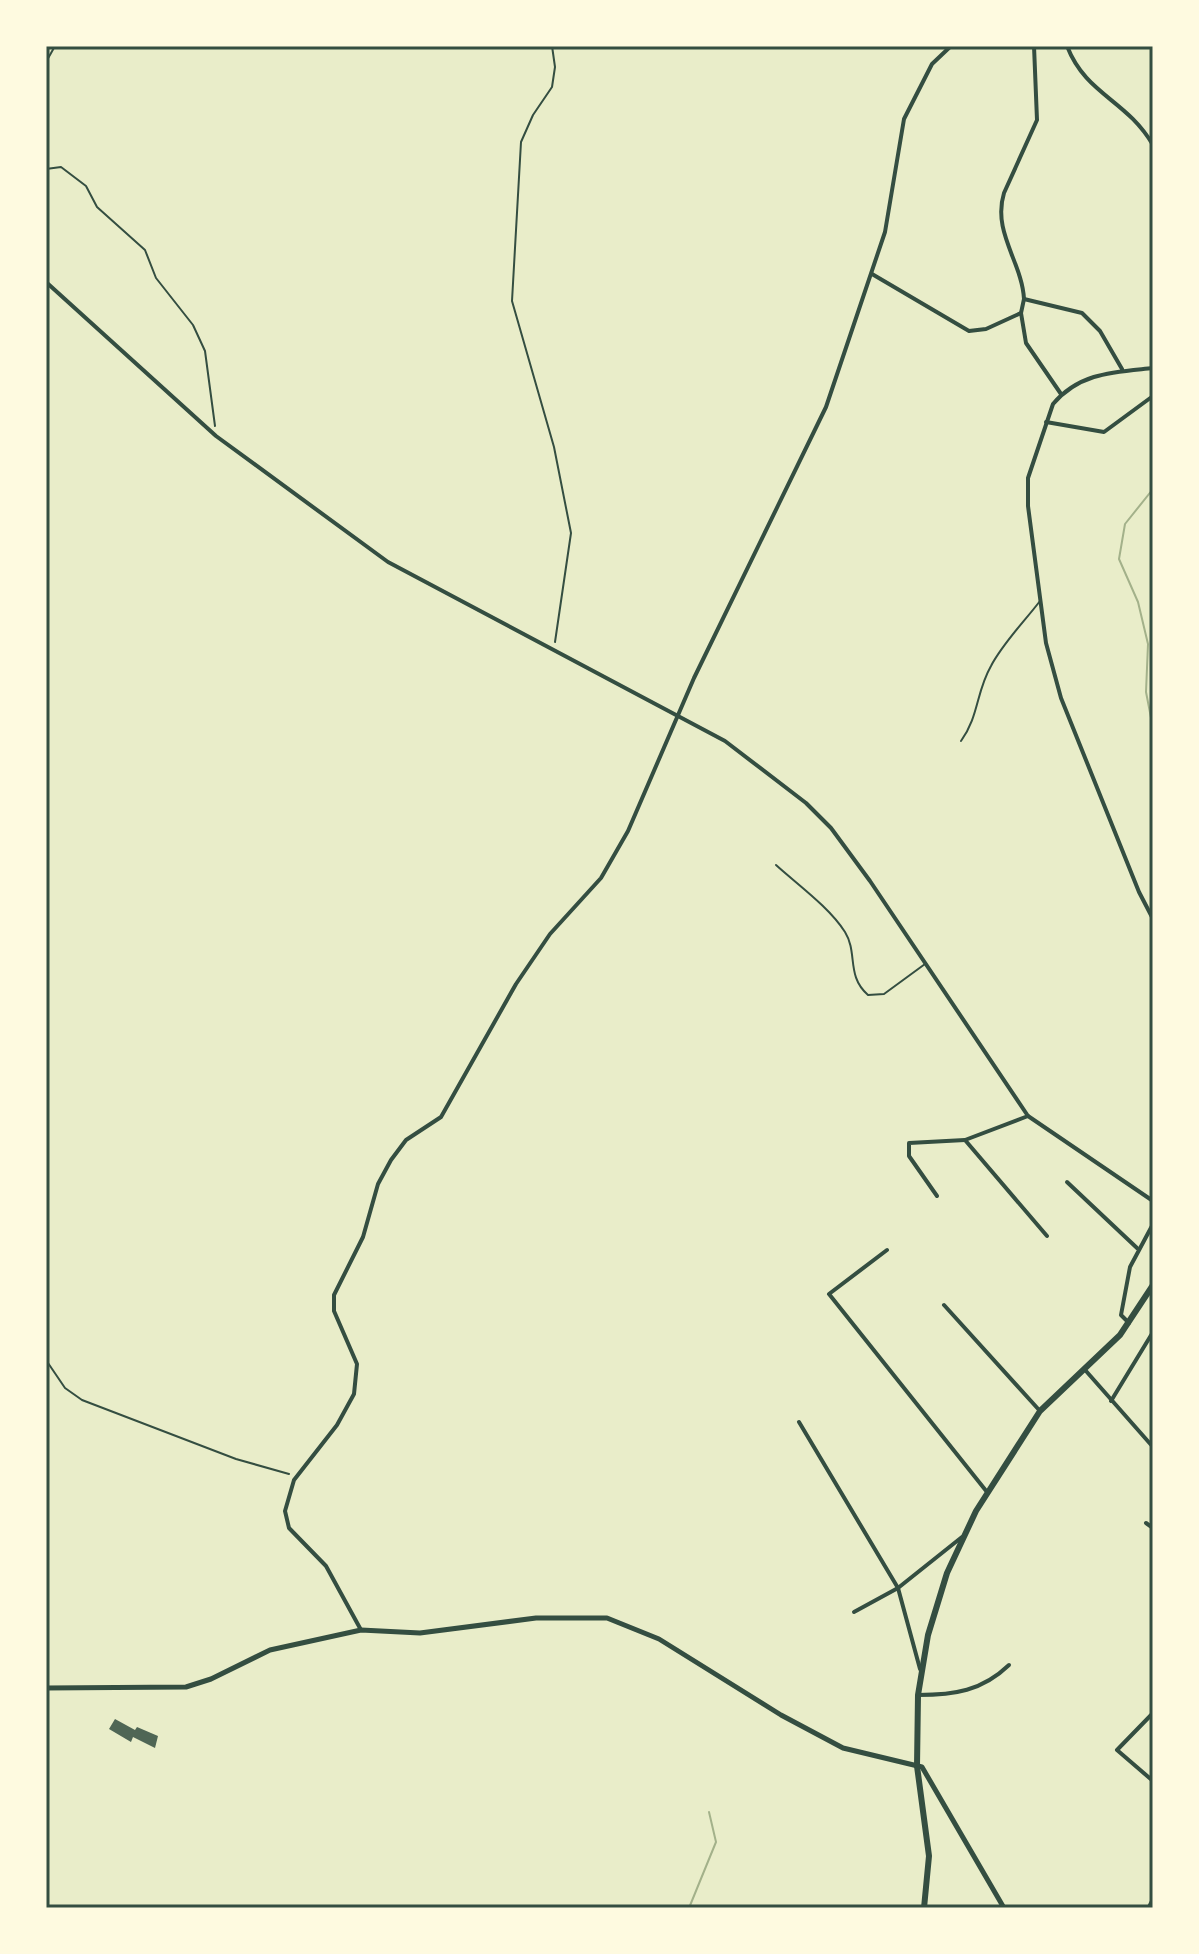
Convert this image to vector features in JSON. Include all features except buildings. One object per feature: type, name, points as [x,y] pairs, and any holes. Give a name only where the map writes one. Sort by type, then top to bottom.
[{"type":"main road","points":[[924,1908],[928,1842],[917,1766],[918,1695],[938,1603],[962,1537],[987,1492],[1040,1411],[1086,1371],[1129,1323],[1153,1285]]},
{"type":"street","points":[[361,1630],[326,1566],[289,1528],[285,1511],[296,1476],[337,1425],[354,1394],[357,1364],[334,1311],[334,1295],[363,1237],[378,1184],[406,1140],[441,1117],[516,984],[550,934],[601,878],[616,854],[780,495],[826,407],[872,274],[895,188],[904,119],[932,64],[951,46]]},
{"type":"street","points":[[1034,46],[1037,120],[1001,206],[1004,235],[1024,299],[1021,313],[1026,343],[1061,394]]},
{"type":"street","points":[[1067,46],[1078,70],[1129,112],[1153,145]]},
{"type":"street","points":[[872,274],[969,331],[986,329],[1021,313]]},
{"type":"street","points":[[46,282],[216,436],[402,570],[555,647],[676,718],[725,741],[806,803],[854,860],[1028,1116],[1153,1201]]},
{"type":"street","points":[[1024,299],[1082,313],[1100,331],[1123,370]]},
{"type":"street","points":[[1153,368],[1101,373],[1061,394],[1046,422],[1028,478],[1028,506],[1052,672],[1139,892],[1153,919]]},
{"type":"street","points":[[1046,422],[1104,432],[1153,396]]},
{"type":"street","points":[[937,1196],[909,1156],[907,1145],[965,1140],[1028,1116]]},
{"type":"street","points":[[965,1140],[1047,1236]]},
{"type":"street","points":[[1067,1182],[1137,1248]]},
{"type":"street","points":[[1129,1323],[1121,1315],[1137,1248],[1153,1224]]},
{"type":"street","points":[[887,1250],[829,1294],[987,1492]]},
{"type":"street","points":[[944,1305],[1040,1411]]},
{"type":"street","points":[[1111,1402],[1153,1332]]},
{"type":"street","points":[[1086,1371],[1153,1447]]},
{"type":"street","points":[[799,1422],[898,1588],[921,1673]]},
{"type":"street","points":[[1146,1523],[1153,1528]]},
{"type":"street","points":[[854,1612],[898,1588],[962,1537]]},
{"type":"street","points":[[46,1688],[174,1689],[211,1679],[270,1650],[361,1630],[420,1633],[536,1618],[617,1620],[659,1639],[781,1715],[843,1748],[917,1766],[926,1774],[1004,1908]]},
{"type":"street","points":[[918,1695],[975,1689],[991,1682],[1009,1665]]},
{"type":"street","points":[[1153,1713],[1117,1750],[1153,1781]]},
{"type":"street","points":[[1149,1908],[1153,1900]]},
{"type":"lane","points":[[961,741],[975,720],[978,697],[990,666],[1041,600]]},
{"type":"lane","points":[[776,865],[843,929],[850,948],[854,979],[868,995],[884,994],[926,964]]},
{"type":"path","points":[[46,62],[55,46]]},
{"type":"path","points":[[552,46],[555,67],[552,87],[533,115],[521,142],[512,301],[554,447],[571,533],[555,647]]},
{"type":"path","points":[[46,169],[61,167],[86,186],[97,207],[145,250],[151,270],[193,325],[208,367],[216,436]]},
{"type":"path","points":[[46,1360],[65,1388],[82,1400],[236,1459],[296,1476]]},
{"type":"waterway","points":[[1153,489],[1125,524],[1119,559],[1138,602],[1148,644],[1146,692],[1153,728]]},
{"type":"waterway","points":[[689,1908],[716,1842],[709,1812]]}]
